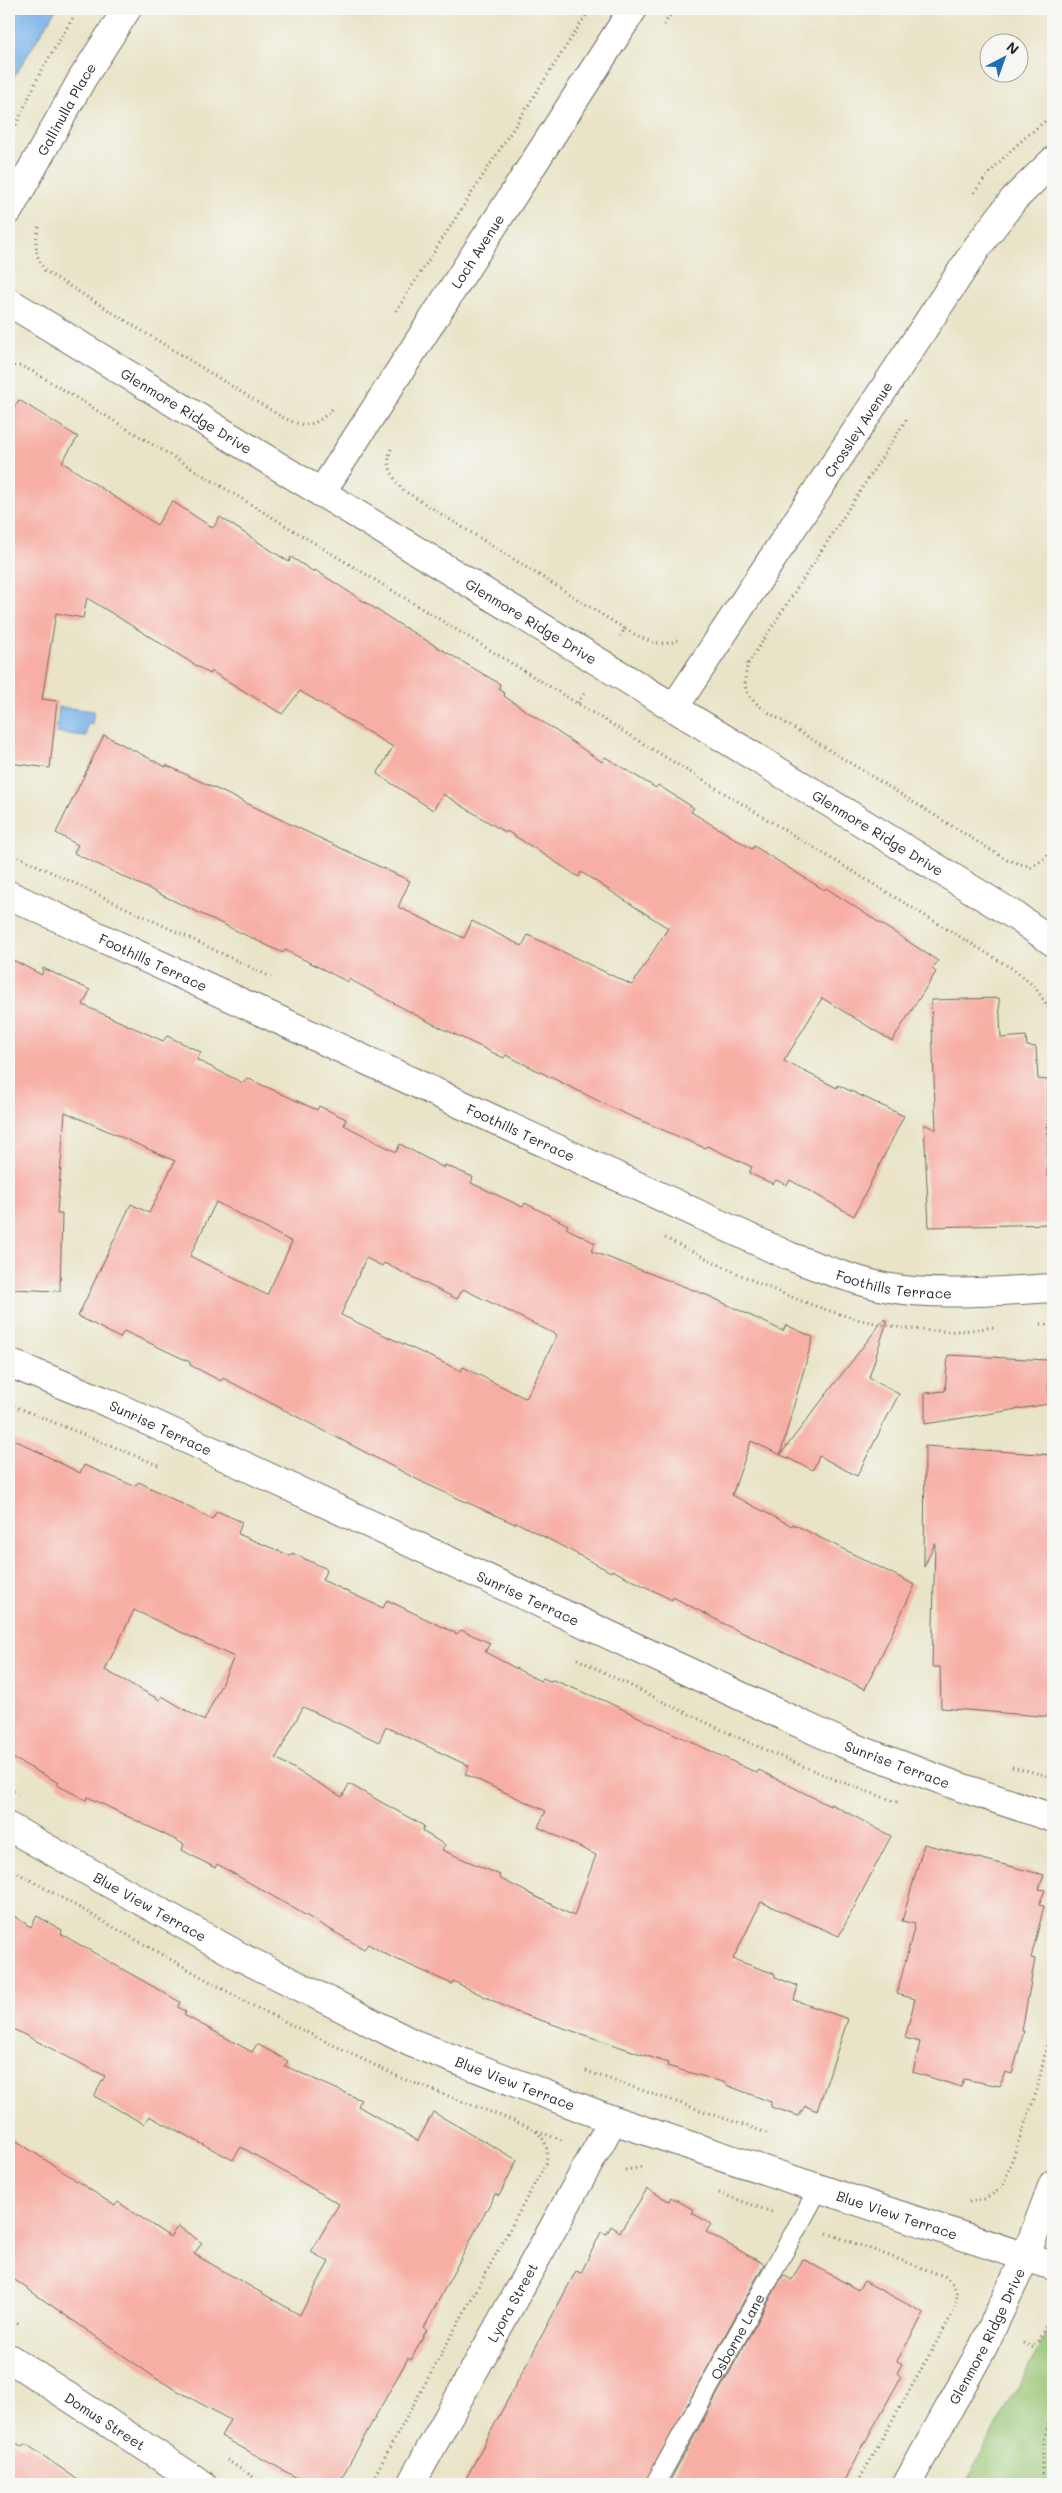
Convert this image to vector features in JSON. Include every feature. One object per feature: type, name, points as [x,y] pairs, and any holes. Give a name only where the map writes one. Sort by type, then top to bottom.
[{"type":"street","name":"Gallinulla Place","points":[[9,210],[82,79],[127,9]]},
{"type":"street","name":"Loch Avenue","points":[[320,493],[633,9]]},
{"type":"street","name":"Crossley Avenue","points":[[674,708],[978,246],[1014,199],[1053,161]]},
{"type":"street","name":"Glenmore Ridge Drive","points":[[9,302],[1052,938]]},
{"type":"street","name":"Foothills Terrace","points":[[9,894],[771,1248],[821,1268],[886,1287],[922,1291],[1053,1288]]},
{"type":"street","name":"Sunrise Terrace","points":[[9,1363],[111,1404],[842,1743],[960,1787],[1053,1818]]},
{"type":"street","name":"Blue View Terrace","points":[[9,1827],[241,1957],[412,2043],[613,2120],[1053,2266]]},
{"type":"street","name":"Lyora Street","points":[[411,2484],[613,2120]]},
{"type":"street","name":"Glenmore Ridge Drive","points":[[906,2484],[983,2347],[1025,2258],[1053,2184]]},
{"type":"street","name":"Domus Street","points":[[9,2358],[202,2484]]},
{"type":"lane","name":"Osborne Lane","points":[[655,2484],[819,2188]]},
{"type":"path","points":[[13,131],[40,73],[78,9]]},
{"type":"path","points":[[393,316],[590,9]]},
{"type":"path","points":[[40,223],[35,241],[36,255],[45,271],[272,411],[291,422],[307,425],[318,423],[340,399]]},
{"type":"path","points":[[9,366],[21,366],[34,372],[1016,971],[1035,987],[1053,1014]]},
{"type":"path","points":[[914,408],[748,664],[743,680],[751,699],[766,711],[1007,860],[1031,867],[1044,859],[1053,849]]},
{"type":"path","points":[[716,644],[748,664]]},
{"type":"path","points":[[9,852],[272,977]]},
{"type":"path","points":[[1034,1324],[1053,1325]]},
{"type":"path","points":[[9,1789],[26,1798]]},
{"type":"path","points":[[9,1868],[255,2007],[401,2078],[527,2126],[537,2131],[545,2141],[548,2151],[546,2163],[370,2484]]},
{"type":"path","points":[[964,2203],[985,2199],[1002,2188],[1037,2090],[1053,2016]]},
{"type":"path","points":[[583,2070],[768,2134]]},
{"type":"path","points":[[622,2171],[628,2168],[646,2166]]},
{"type":"path","points":[[711,2190],[944,2276],[956,2288],[958,2297],[954,2311],[857,2484]]},
{"type":"path","points":[[1034,2348],[1053,2313]]},
{"type":"path","points":[[1043,2484],[1041,2465],[1053,2409]]},
{"type":"green space","points":[[1053,2322],[1053,2484],[965,2484]]},
{"type":"water","points":[[9,9],[56,9],[9,85]]},
{"type":"water","points":[[59,707],[94,711],[92,724],[87,724],[86,736],[56,733]]},
{"type":"building","points":[[19,400],[78,437],[62,462],[157,525],[172,501],[213,528],[220,517],[289,562],[291,557],[314,572],[315,570],[402,626],[500,684],[499,689],[505,694],[504,696],[602,762],[605,757],[656,788],[658,785],[694,808],[691,812],[752,849],[754,846],[824,890],[826,888],[938,961],[932,969],[936,972],[892,1041],[822,998],[784,1061],[837,1088],[838,1085],[904,1116],[854,1216],[790,1180],[787,1185],[776,1180],[773,1184],[749,1173],[752,1167],[707,1146],[705,1148],[621,1112],[506,1055],[504,1058],[429,1022],[349,979],[348,982],[285,950],[283,953],[74,853],[78,845],[56,833],[104,735],[166,767],[166,765],[410,881],[398,907],[464,938],[472,921],[522,946],[528,935],[632,985],[668,928],[581,872],[579,877],[507,831],[506,833],[443,794],[433,810],[377,774],[393,747],[300,691],[282,714],[211,671],[210,674],[87,598],[83,618],[56,613],[42,699],[57,701],[50,768],[9,763],[9,416]]},
{"type":"building","points":[[9,958],[42,975],[43,968],[90,990],[83,1005],[163,1041],[167,1036],[201,1052],[197,1060],[243,1083],[247,1078],[317,1110],[319,1106],[346,1119],[344,1125],[396,1152],[400,1144],[444,1168],[445,1165],[473,1177],[471,1183],[523,1207],[525,1203],[568,1225],[566,1228],[595,1243],[591,1251],[709,1296],[783,1331],[786,1325],[813,1337],[780,1455],[751,1441],[732,1495],[915,1585],[865,1689],[732,1628],[673,1597],[672,1600],[612,1570],[611,1572],[516,1522],[515,1524],[424,1483],[223,1378],[221,1381],[190,1365],[190,1362],[124,1331],[120,1338],[78,1316],[131,1204],[149,1213],[175,1161],[65,1112],[57,1214],[62,1214],[60,1291],[9,1289]],"holes":[[[216,1202],[292,1242],[267,1295],[190,1256]],[[366,1258],[382,1266],[384,1263],[457,1299],[463,1289],[557,1335],[527,1397],[525,1398],[463,1367],[461,1371],[341,1315]]]},
{"type":"building","points":[[999,998],[1001,1038],[1026,1036],[1027,1046],[1036,1047],[1038,1079],[1048,1080],[1047,1176],[1053,1176],[1053,1224],[929,1227],[924,1124],[936,1130],[931,1000]]},
{"type":"building","points":[[884,1319],[887,1321],[869,1378],[899,1394],[857,1476],[819,1456],[813,1470],[780,1455]]},
{"type":"building","points":[[948,1355],[1048,1360],[1049,1404],[925,1424],[925,1393],[945,1391]]},
{"type":"building","points":[[9,1437],[80,1473],[84,1465],[134,1486],[139,1482],[212,1519],[217,1511],[242,1522],[238,1534],[291,1556],[292,1553],[327,1569],[322,1580],[383,1608],[387,1600],[457,1634],[461,1630],[490,1643],[485,1652],[540,1681],[543,1678],[550,1681],[553,1680],[605,1701],[757,1773],[759,1770],[830,1806],[831,1804],[891,1836],[839,1936],[761,1902],[733,1959],[775,1974],[775,1977],[798,1986],[794,2000],[848,2019],[817,2111],[805,2106],[799,2116],[771,2107],[771,2102],[726,2085],[726,2083],[667,2066],[668,2063],[516,2012],[453,1981],[452,1984],[387,1955],[368,1944],[364,1949],[217,1864],[215,1868],[182,1850],[184,1844],[88,1797],[86,1800],[9,1756]],"holes":[[[134,1610],[234,1657],[204,1721],[162,1696],[160,1700],[105,1670]],[[303,1707],[379,1742],[386,1727],[469,1766],[465,1774],[546,1811],[538,1827],[596,1855],[574,1916],[499,1878],[500,1875],[442,1850],[445,1845],[422,1831],[424,1826],[349,1784],[342,1797],[276,1758]]]},
{"type":"building","points":[[925,1446],[1053,1455],[1053,1512],[1049,1550],[1053,1550],[1053,1626],[1049,1660],[1053,1660],[1053,1717],[941,1708],[940,1667],[932,1667],[935,1543],[924,1567]]},
{"type":"building","points":[[924,1844],[1044,1875],[1039,1889],[1045,1890],[1039,1905],[1044,1906],[1031,1958],[1035,1959],[1022,2031],[1024,2031],[1012,2074],[1005,2072],[1000,2086],[964,2079],[961,2087],[913,2072],[920,2042],[905,2038],[915,1999],[897,1994],[915,1924],[902,1921]]},
{"type":"building","points":[[9,1913],[31,1927],[37,1916],[62,1930],[61,1934],[180,2002],[178,2007],[186,2012],[184,2015],[252,2052],[257,2044],[288,2061],[285,2066],[361,2100],[358,2106],[418,2141],[433,2112],[517,2160],[499,2196],[495,2194],[424,2328],[427,2329],[411,2360],[408,2358],[338,2484],[308,2484],[221,2436],[230,2420],[157,2379],[9,2276],[9,2136],[115,2206],[118,2202],[170,2237],[178,2226],[202,2243],[194,2254],[300,2315],[329,2262],[311,2252],[339,2204],[241,2147],[233,2160],[149,2116],[144,2124],[94,2096],[105,2076],[9,2027]]},
{"type":"building","points":[[647,2189],[669,2201],[671,2197],[694,2210],[692,2213],[711,2224],[706,2232],[764,2264],[644,2484],[463,2484],[576,2271],[581,2273],[601,2232],[607,2234],[611,2226],[620,2232]]},
{"type":"building","points":[[803,2259],[858,2290],[864,2281],[924,2313],[897,2361],[902,2364],[897,2373],[901,2377],[842,2484],[668,2484],[783,2275],[792,2280]]},
{"type":"building","points":[[9,2438],[22,2447],[26,2444],[84,2484],[9,2484]]}]
